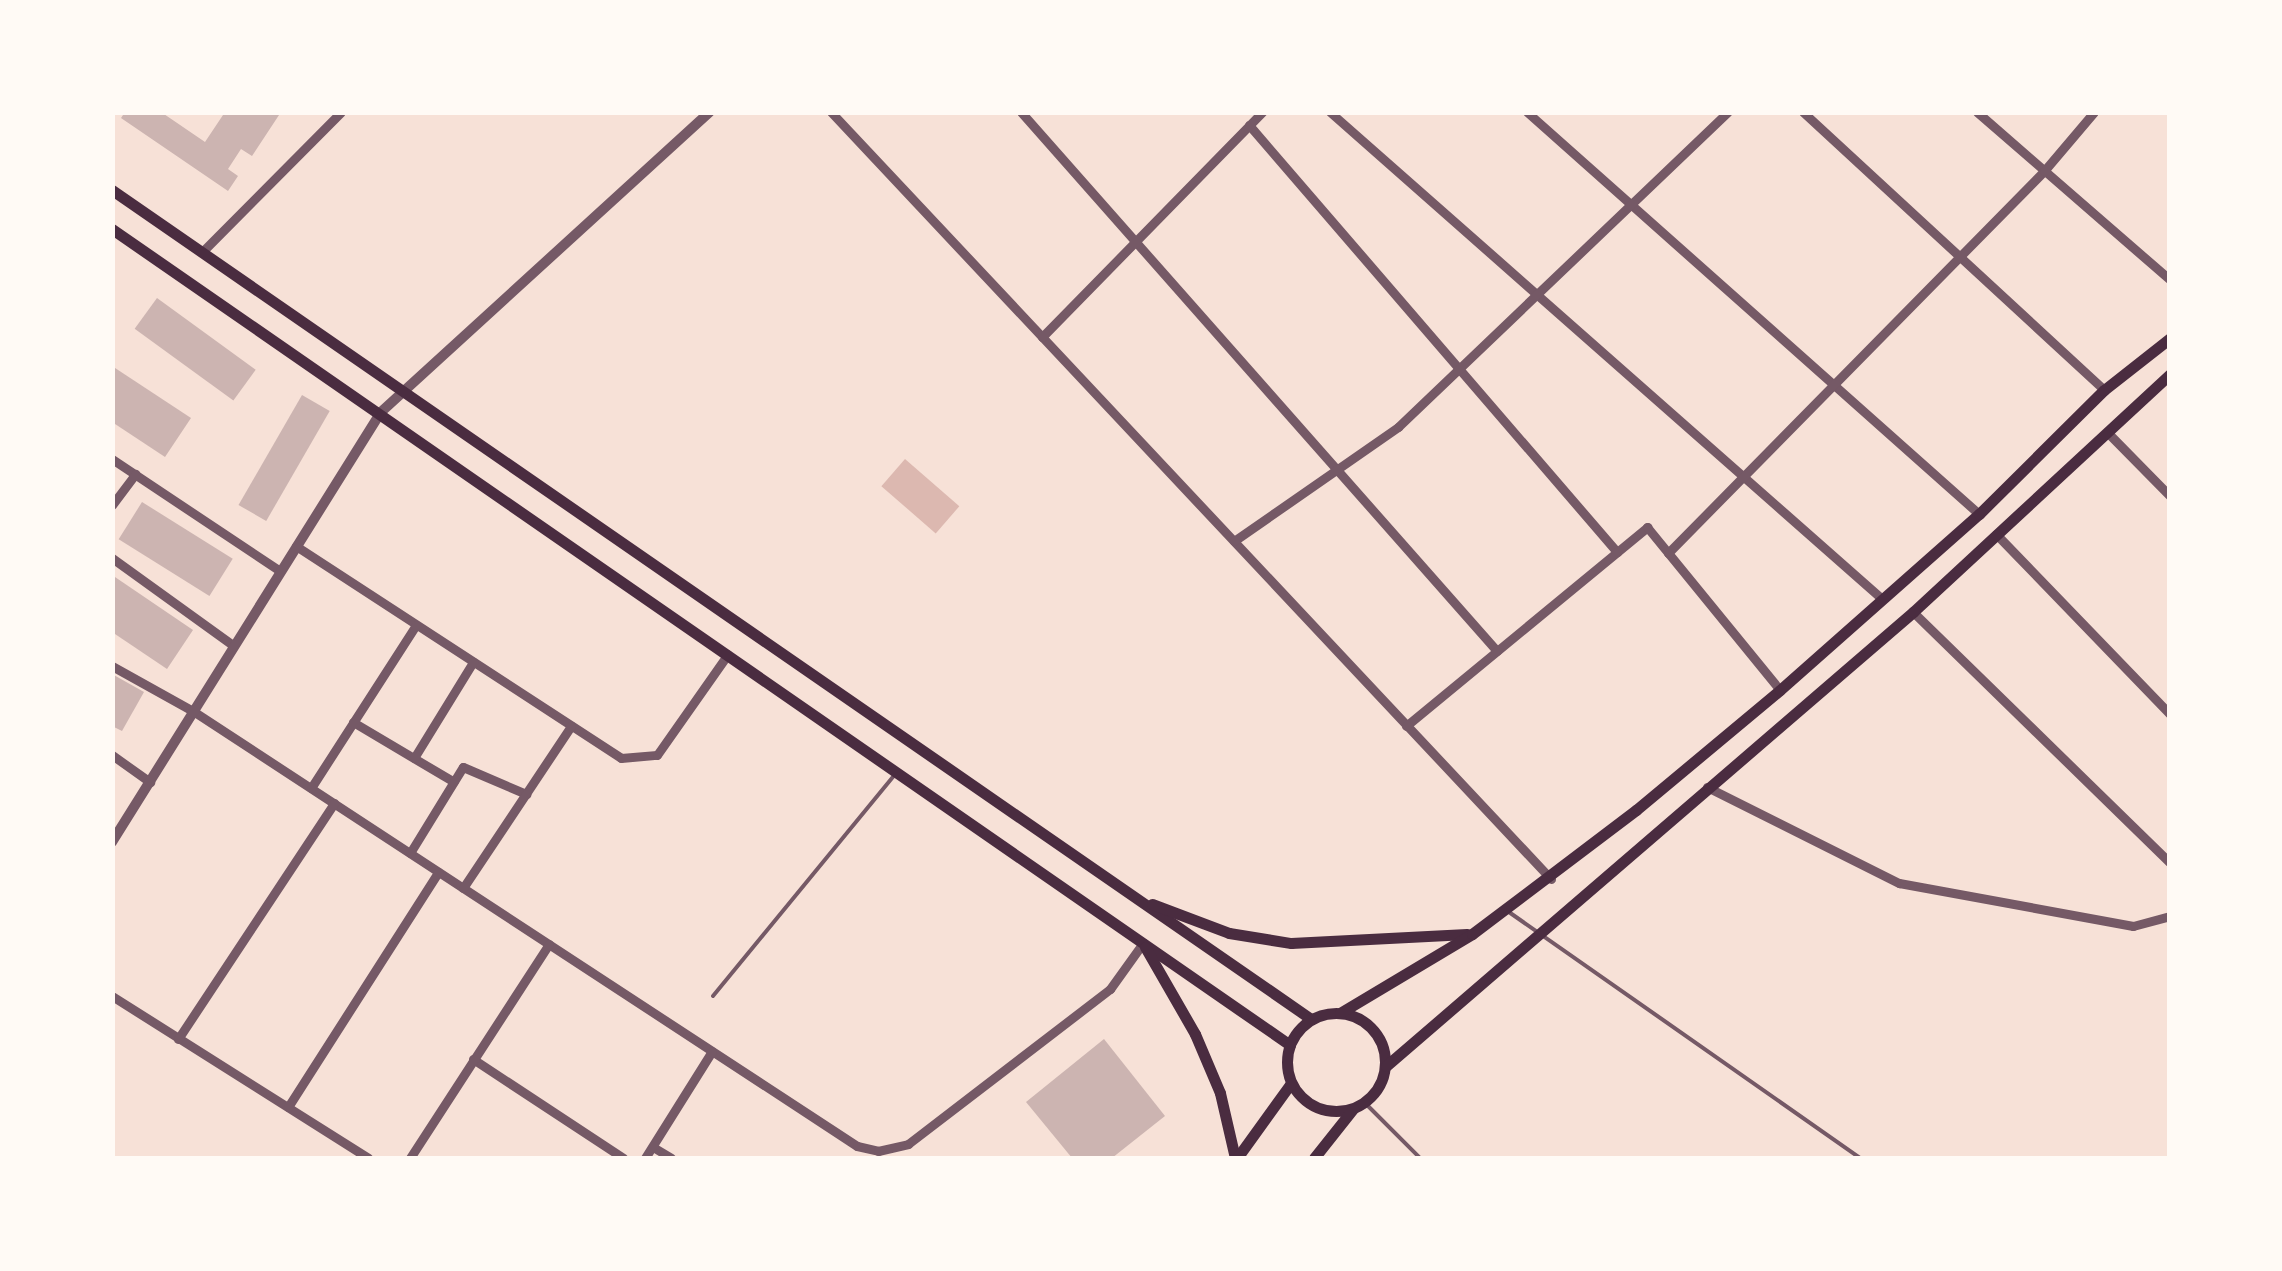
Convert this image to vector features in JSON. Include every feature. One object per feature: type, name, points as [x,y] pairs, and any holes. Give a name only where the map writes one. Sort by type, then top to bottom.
[{"type":"main road","points":[[112,190],[1311,1019]]},
{"type":"main road","points":[[112,229],[1290,1045]]},
{"type":"main road","points":[[1236,1158],[1291,1083],[1290,1045],[1311,1019],[1340,1013],[1472,934],[1551,879],[1780,690],[1880,597],[1979,514],[2104,390],[2170,338]]},
{"type":"main road","points":[[1314,1158],[1353,1110],[1366,1103],[1386,1066],[1538,930],[1913,612],[2170,374]]},
{"type":"main road","points":[[1132,897],[1229,932],[1291,943],[1472,934]]},
{"type":"main road","points":[[1143,944],[1201,1049],[1236,1158]]},
{"type":"main road","points":[[1340,1013],[1378,1036],[1386,1066]]},
{"type":"main road","points":[[1291,1083],[1324,1111],[1353,1110]]},
{"type":"street","points":[[202,252],[340,112]]},
{"type":"street","points":[[112,842],[380,412],[710,112]]},
{"type":"street","points":[[831,112],[1551,879]]},
{"type":"street","points":[[1021,112],[1497,651]]},
{"type":"street","points":[[1042,338],[1262,112]]},
{"type":"street","points":[[1330,112],[1880,597]]},
{"type":"street","points":[[1526,112],[1979,514]]},
{"type":"street","points":[[1234,541],[1338,471],[1459,370],[1728,112]]},
{"type":"street","points":[[1802,112],[2104,390]]},
{"type":"street","points":[[1978,112],[2170,280]]},
{"type":"street","points":[[1668,552],[2044,171],[2094,112]]},
{"type":"street","points":[[1249,126],[1616,552]]},
{"type":"street","points":[[2107,432],[2170,496]]},
{"type":"street","points":[[112,459],[280,571]]},
{"type":"street","points":[[112,505],[135,474]]},
{"type":"street","points":[[1406,726],[1647,527],[1780,690]]},
{"type":"street","points":[[1996,534],[2170,714]]},
{"type":"street","points":[[296,546],[621,758],[657,755],[728,654]]},
{"type":"street","points":[[112,558],[234,646]]},
{"type":"street","points":[[1913,612],[2170,863]]},
{"type":"street","points":[[311,788],[416,624]]},
{"type":"street","points":[[414,758],[473,662]]},
{"type":"street","points":[[112,666],[193,711],[857,1146],[878,1151],[908,1144],[1110,988],[1143,944]]},
{"type":"street","points":[[354,722],[454,782]]},
{"type":"street","points":[[464,888],[571,726]]},
{"type":"street","points":[[112,755],[150,782]]},
{"type":"street","points":[[410,852],[463,767],[475,767],[526,794]]},
{"type":"street","points":[[1707,786],[1899,884],[2133,926],[2170,916]]},
{"type":"street","points":[[178,1039],[334,803]]},
{"type":"street","points":[[288,1107],[438,872]]},
{"type":"street","points":[[410,1158],[549,944]]},
{"type":"street","points":[[112,996],[368,1158]]},
{"type":"street","points":[[645,1158],[712,1051]]},
{"type":"street","points":[[474,1059],[623,1158]]},
{"type":"street","points":[[652,1146],[671,1158]]},
{"type":"lane","points":[[713,996],[898,772]]},
{"type":"lane","points":[[1506,910],[1860,1158]]},
{"type":"lane","points":[[1366,1103],[1420,1158]]},
{"type":"shaded area","points":[[905,459],[959,506],[936,533],[881,486]]},
{"type":"building","points":[[125,112],[161,112],[205,142],[225,112],[281,112],[252,156],[241,149],[228,169],[238,176],[228,191],[121,118]]},
{"type":"building","points":[[157,298],[256,370],[233,400],[135,329]]},
{"type":"building","points":[[112,366],[191,418],[165,457],[112,422]]},
{"type":"building","points":[[302,395],[330,411],[266,521],[239,505]]},
{"type":"building","points":[[142,502],[233,559],[209,596],[119,539]]},
{"type":"building","points":[[112,575],[193,630],[167,669],[112,632]]},
{"type":"building","points":[[112,674],[144,692],[122,731],[112,726]]},
{"type":"building","points":[[1104,1039],[1165,1116],[1112,1158],[1072,1158],[1026,1102]]}]
